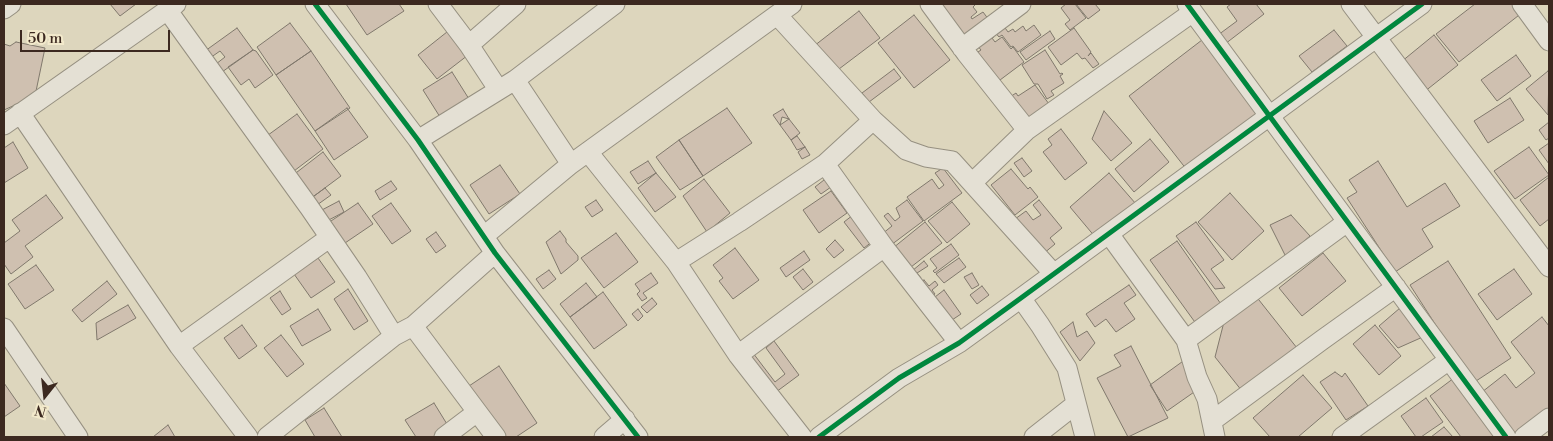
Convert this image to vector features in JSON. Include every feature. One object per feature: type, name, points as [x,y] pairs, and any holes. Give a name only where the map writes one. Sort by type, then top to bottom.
[{"type":"street","points":[[4,9],[11,4]]},
{"type":"street","points":[[315,4],[418,140],[495,253],[638,437]]},
{"type":"street","points":[[438,4],[469,45],[507,85],[571,164]]},
{"type":"street","points":[[469,45],[516,4]]},
{"type":"street","points":[[418,140],[507,85],[615,4]]},
{"type":"street","points":[[484,236],[571,164],[792,4]]},
{"type":"street","points":[[930,4],[1027,130]]},
{"type":"street","points":[[962,48],[1021,4]]},
{"type":"street","points":[[1351,4],[1549,268]]},
{"type":"street","points":[[819,437],[899,378],[958,343],[1021,298],[1422,4]]},
{"type":"street","points":[[1522,4],[1549,40]]},
{"type":"street","points":[[4,125],[171,6],[357,277],[394,336]]},
{"type":"street","points":[[972,183],[1027,130],[1190,8],[1506,437]]},
{"type":"street","points":[[777,15],[873,120],[906,150],[952,161],[1054,274]]},
{"type":"street","points":[[20,113],[179,346],[248,437]]},
{"type":"street","points":[[676,262],[824,164],[873,120]]},
{"type":"street","points":[[588,152],[676,262],[738,355],[802,437]]},
{"type":"street","points":[[824,164],[884,247],[958,343]]},
{"type":"street","points":[[1186,340],[1347,222]]},
{"type":"street","points":[[1109,234],[1186,340],[1197,376],[1207,398],[1214,429],[1322,340],[1396,288]]},
{"type":"street","points":[[179,346],[329,238]]},
{"type":"street","points":[[738,355],[884,247]]},
{"type":"street","points":[[267,437],[394,336],[414,326],[495,253]]},
{"type":"street","points":[[1021,298],[1067,368],[1085,437]]},
{"type":"street","points":[[414,326],[496,437]]},
{"type":"street","points":[[4,328],[78,437]]},
{"type":"street","points":[[1342,437],[1449,360]]},
{"type":"street","points":[[1034,437],[1076,404]]},
{"type":"street","points":[[444,437],[478,412]]},
{"type":"street","points":[[1524,437],[1549,418]]},
{"type":"street","points":[[604,437],[625,419]]},
{"type":"building","points":[[110,4],[136,4],[120,16]]},
{"type":"building","points":[[346,4],[399,4],[404,11],[367,35]]},
{"type":"building","points":[[938,4],[974,4],[973,7],[977,12],[971,17],[972,19],[983,12],[989,20],[963,43]]},
{"type":"building","points":[[1066,4],[1075,4],[1086,18],[1070,30],[1065,24],[1070,20],[1061,8]]},
{"type":"building","points":[[1076,4],[1095,4],[1100,10],[1088,19]]},
{"type":"building","points":[[1231,4],[1256,4],[1264,14],[1225,44],[1218,35],[1237,21],[1227,7]]},
{"type":"building","points":[[1475,4],[1516,4],[1523,12],[1459,62],[1436,34]]},
{"type":"building","points":[[859,11],[880,38],[835,72],[814,46]]},
{"type":"building","points":[[914,15],[950,60],[914,88],[878,43]]},
{"type":"building","points":[[290,23],[311,51],[276,75],[257,47]]},
{"type":"building","points":[[1003,25],[1008,32],[1013,29],[1015,32],[1023,26],[1026,31],[1034,25],[1041,35],[1018,52],[1013,46],[1011,47],[1002,35],[999,37],[994,31]]},
{"type":"building","points":[[237,28],[253,50],[222,72],[216,64],[225,57],[220,51],[210,58],[205,51]]},
{"type":"building","points":[[452,28],[472,52],[437,79],[418,55]]},
{"type":"building","points":[[1074,28],[1091,52],[1088,56],[1091,53],[1099,64],[1093,68],[1085,58],[1082,59],[1077,53],[1061,65],[1048,47]]},
{"type":"building","points":[[1334,30],[1347,46],[1312,72],[1299,56]]},
{"type":"building","points":[[1050,31],[1055,39],[1026,60],[1020,52]]},
{"type":"building","points":[[991,33],[995,42],[1002,37],[1011,49],[1013,47],[1024,62],[996,83],[975,54],[981,50],[976,44]]},
{"type":"building","points":[[1434,35],[1458,65],[1424,92],[1401,62]]},
{"type":"building","points":[[1202,40],[1259,114],[1187,170],[1129,96]]},
{"type":"building","points":[[16,42],[45,48],[35,96],[4,110],[4,44],[10,46]]},
{"type":"building","points":[[253,50],[256,51],[273,75],[255,88],[249,79],[241,85],[228,67]]},
{"type":"building","points":[[1045,50],[1060,74],[1063,74],[1060,76],[1064,83],[1051,91],[1054,95],[1047,99],[1038,84],[1034,84],[1022,65]]},
{"type":"building","points":[[311,51],[350,108],[315,131],[276,75]]},
{"type":"building","points":[[1516,55],[1531,76],[1497,101],[1481,80]]},
{"type":"building","points":[[894,69],[901,78],[869,102],[862,93]]},
{"type":"building","points":[[1548,71],[1549,73],[1548,115],[1526,89]]},
{"type":"building","points":[[452,72],[469,99],[440,117],[423,90]]},
{"type":"building","points":[[1035,85],[1049,104],[1023,122],[1007,99],[1016,93],[1018,96]]},
{"type":"building","points":[[1510,98],[1524,120],[1488,143],[1474,121]]},
{"type":"building","points":[[347,108],[368,137],[334,160],[315,131]]},
{"type":"building","points":[[727,108],[752,143],[703,176],[679,140]]},
{"type":"building","points":[[783,109],[789,119],[782,117],[780,125],[773,115]]},
{"type":"building","points":[[1104,111],[1132,143],[1111,161],[1092,139]]},
{"type":"building","points":[[297,114],[323,149],[290,174],[264,138]]},
{"type":"building","points":[[789,119],[800,133],[791,140],[780,125]]},
{"type":"building","points":[[1549,122],[1549,138],[1546,140],[1539,130]]},
{"type":"building","points":[[1061,129],[1087,163],[1065,180],[1043,152],[1052,145],[1048,139]]},
{"type":"building","points":[[797,136],[805,147],[797,150],[791,140]]},
{"type":"building","points":[[1150,139],[1169,162],[1134,192],[1115,169]]},
{"type":"building","points":[[679,140],[703,176],[680,190],[656,157]]},
{"type":"building","points":[[13,142],[28,168],[4,183],[4,148]]},
{"type":"building","points":[[1549,143],[1549,164],[1539,150]]},
{"type":"building","points":[[805,147],[810,155],[802,159],[798,152]]},
{"type":"building","points":[[1529,147],[1549,175],[1515,199],[1494,171]]},
{"type":"building","points":[[323,152],[341,176],[310,199],[292,176]]},
{"type":"building","points":[[1022,158],[1032,171],[1024,177],[1014,163]]},
{"type":"building","points":[[648,161],[656,173],[638,184],[630,172]]},
{"type":"building","points":[[1378,161],[1407,207],[1445,183],[1460,206],[1422,229],[1433,247],[1395,272],[1347,198],[1357,192],[1349,180]]},
{"type":"building","points":[[500,165],[520,194],[489,214],[470,185]]},
{"type":"building","points":[[943,168],[962,193],[924,221],[907,197],[932,179],[939,189],[944,185],[935,173]]},
{"type":"building","points":[[1011,169],[1028,189],[1030,187],[1038,197],[1015,215],[991,185]]},
{"type":"building","points":[[656,173],[676,197],[655,212],[638,188]]},
{"type":"building","points":[[1109,173],[1136,204],[1096,238],[1070,207]]},
{"type":"building","points":[[1549,177],[1549,219],[1540,226],[1520,200]]},
{"type":"building","points":[[704,179],[730,213],[707,232],[683,196]]},
{"type":"building","points":[[824,180],[831,187],[821,194],[815,187]]},
{"type":"building","points":[[391,181],[397,189],[380,200],[375,191]]},
{"type":"building","points":[[325,188],[331,195],[317,205],[310,199]]},
{"type":"building","points":[[831,191],[847,213],[819,233],[803,210]]},
{"type":"building","points":[[1230,193],[1264,231],[1232,260],[1198,222]]},
{"type":"building","points":[[46,195],[63,218],[25,246],[33,257],[11,274],[4,264],[4,243],[20,231],[12,220]]},
{"type":"building","points":[[596,200],[603,210],[592,217],[585,207]]},
{"type":"building","points":[[907,200],[923,221],[891,245],[882,234],[892,226],[884,216],[888,213],[895,221],[900,217],[896,208]]},
{"type":"building","points":[[1039,200],[1062,228],[1050,238],[1055,244],[1043,254],[1015,219],[1026,211],[1033,220],[1041,215],[1033,205]]},
{"type":"building","points":[[339,201],[344,212],[325,222],[320,211]]},
{"type":"building","points":[[952,202],[970,224],[947,243],[928,221]]},
{"type":"building","points":[[358,203],[373,224],[345,243],[325,225]]},
{"type":"building","points":[[391,203],[411,231],[392,244],[372,216]]},
{"type":"building","points":[[853,215],[873,241],[864,248],[844,222]]},
{"type":"building","points":[[1291,215],[1310,236],[1286,257],[1270,225]]},
{"type":"building","points":[[925,222],[942,243],[911,267],[893,248]]},
{"type":"building","points":[[1196,222],[1224,260],[1211,269],[1225,288],[1215,289],[1176,236]]},
{"type":"building","points":[[560,231],[566,242],[578,256],[578,260],[561,274],[546,242]]},
{"type":"building","points":[[436,232],[446,246],[436,253],[426,239]]},
{"type":"building","points":[[616,233],[638,262],[604,288],[581,258]]},
{"type":"building","points":[[835,240],[844,250],[834,258],[826,249]]},
{"type":"building","points":[[1177,241],[1223,307],[1197,325],[1150,260]]},
{"type":"building","points":[[951,244],[959,255],[935,273],[933,271],[937,268],[930,259]]},
{"type":"building","points":[[735,248],[759,280],[733,299],[719,281],[723,278],[713,265]]},
{"type":"building","points":[[804,251],[810,260],[786,277],[780,268]]},
{"type":"building","points":[[1323,253],[1346,281],[1302,316],[1279,288]]},
{"type":"building","points":[[318,258],[335,282],[311,298],[294,274]]},
{"type":"building","points":[[959,258],[966,267],[944,283],[936,274]]},
{"type":"building","points":[[924,261],[928,266],[917,273],[921,278],[918,280],[912,271]]},
{"type":"building","points":[[1448,261],[1511,358],[1473,383],[1410,285]]},
{"type":"building","points":[[36,265],[54,290],[25,309],[8,284]]},
{"type":"building","points":[[803,269],[813,282],[803,290],[793,277]]},
{"type":"building","points":[[1514,269],[1532,294],[1497,320],[1478,294]]},
{"type":"building","points":[[549,270],[556,279],[543,289],[536,279]]},
{"type":"building","points":[[651,273],[658,283],[643,293],[647,298],[642,301],[637,294],[640,291],[635,284]]},
{"type":"building","points":[[972,273],[979,285],[972,289],[964,277]]},
{"type":"building","points":[[924,280],[929,286],[935,281],[938,285],[932,290],[935,294],[932,296],[920,283]]},
{"type":"building","points":[[107,281],[117,294],[82,322],[72,310]]},
{"type":"building","points":[[586,283],[597,297],[570,317],[560,304]]},
{"type":"building","points":[[1129,285],[1136,295],[1124,303],[1135,319],[1116,332],[1106,319],[1095,327],[1086,314]]},
{"type":"building","points":[[982,286],[989,295],[977,304],[970,295]]},
{"type":"building","points":[[348,289],[368,321],[354,330],[334,299]]},
{"type":"building","points":[[944,290],[961,314],[952,320],[935,297]]},
{"type":"building","points":[[280,291],[291,309],[282,315],[270,298]]},
{"type":"building","points":[[603,292],[627,325],[594,349],[570,317]]},
{"type":"building","points":[[1255,295],[1297,348],[1242,391],[1215,357],[1225,318]]},
{"type":"building","points":[[652,298],[657,304],[647,313],[641,307]]},
{"type":"building","points":[[128,305],[136,318],[97,340],[96,323]]},
{"type":"building","points":[[1400,308],[1425,336],[1398,348],[1379,326]]},
{"type":"building","points":[[318,309],[331,330],[302,346],[290,326]]},
{"type":"building","points":[[638,309],[643,316],[638,321],[632,314]]},
{"type":"building","points":[[1542,317],[1549,326],[1549,410],[1516,436],[1482,392],[1505,374],[1516,388],[1535,373],[1511,342]]},
{"type":"building","points":[[1073,322],[1077,337],[1087,331],[1095,343],[1080,361],[1060,332]]},
{"type":"building","points":[[242,325],[257,346],[239,359],[224,338]]},
{"type":"building","points":[[1375,325],[1401,356],[1379,375],[1353,344]]},
{"type":"building","points":[[281,335],[304,364],[287,377],[264,348]]},
{"type":"building","points":[[774,341],[799,375],[772,395],[745,358],[753,353],[775,382],[785,374],[766,348]]},
{"type":"building","points":[[1131,346],[1168,418],[1128,437],[1097,378],[1121,366],[1114,355]]},
{"type":"building","points":[[1186,359],[1197,390],[1167,411],[1150,385]]},
{"type":"building","points":[[499,366],[537,423],[516,437],[504,437],[469,386]]},
{"type":"building","points":[[1335,372],[1342,377],[1345,373],[1368,406],[1346,420],[1320,382]]},
{"type":"building","points":[[1303,375],[1332,408],[1298,437],[1270,437],[1253,418]]},
{"type":"building","points":[[1454,378],[1500,437],[1461,437],[1430,396]]},
{"type":"building","points":[[4,383],[20,406],[4,417]]},
{"type":"building","points":[[1426,398],[1443,422],[1421,437],[1416,437],[1401,416]]},
{"type":"building","points":[[434,403],[450,429],[436,437],[416,437],[405,420]]},
{"type":"building","points":[[324,408],[342,437],[315,437],[305,420]]},
{"type":"building","points":[[168,425],[175,437],[153,437]]},
{"type":"building","points":[[1444,427],[1453,437],[1431,437]]},
{"type":"cycle path","points":[[315,4],[418,140],[495,253],[638,437]]},
{"type":"cycle path","points":[[1187,4],[1506,437]]},
{"type":"cycle path","points":[[819,437],[899,378],[959,343],[1422,4]]}]
